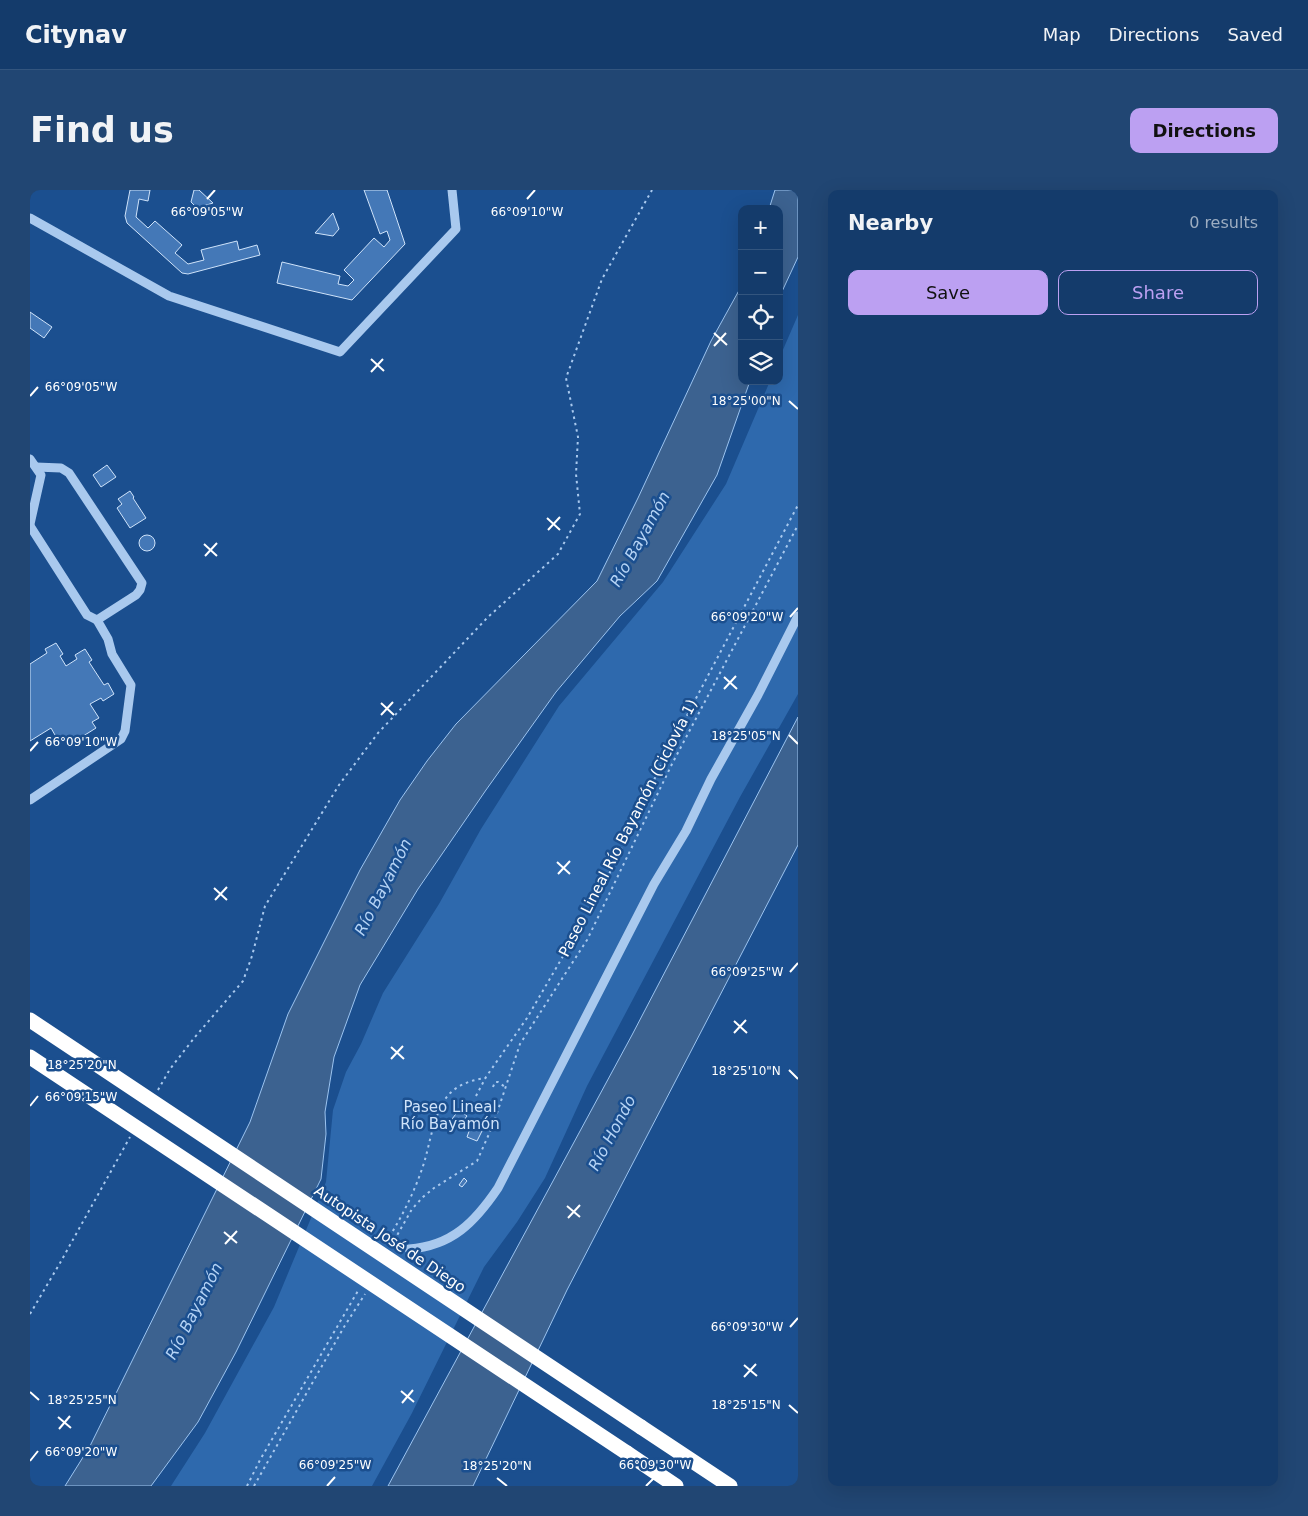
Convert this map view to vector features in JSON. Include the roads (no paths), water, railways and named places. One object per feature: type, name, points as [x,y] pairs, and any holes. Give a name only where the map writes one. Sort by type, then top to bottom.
[{"type":"highway","name":"Autopista José de Diego","points":[[30,1020],[730,1486]]},
{"type":"highway","points":[[30,1057],[676,1486]]},
{"type":"highway","points":[[643,1429],[681,1462],[715,1486]]},
{"type":"lane","points":[[30,218],[169,296],[340,352],[456,229],[452,190]]},
{"type":"lane","points":[[30,458],[41,475],[30,525],[88,615],[97,620],[108,639],[112,654],[131,685],[125,731],[121,739],[30,800]]},
{"type":"lane","points":[[36,467],[60,468],[69,473],[142,583],[136,595],[97,620]]},
{"type":"lane","points":[[409,1248],[431,1246],[448,1240],[471,1223],[498,1188],[654,884],[686,831],[711,779],[758,695],[798,616]]},
{"type":"water","points":[[775,190],[798,190],[798,257],[783,289],[783,205],[770,205]]},
{"type":"water","name":"Río Bayamón","points":[[738,292],[738,385],[749,385],[717,475],[657,581],[620,616],[556,692],[418,889],[360,985],[334,1057],[325,1112],[326,1134],[321,1179],[236,1352],[198,1422],[151,1486],[65,1486],[90,1446],[250,1122],[288,1014],[360,870],[400,800],[456,724],[597,581],[711,341]]},
{"type":"water","name":"Río Hondo","points":[[798,717],[798,845],[567,1290],[473,1486],[388,1486],[632,1035]]},
{"type":"park label","name":"Paseo Lineal Río Bayamón","points":[[450,1116]]}]
